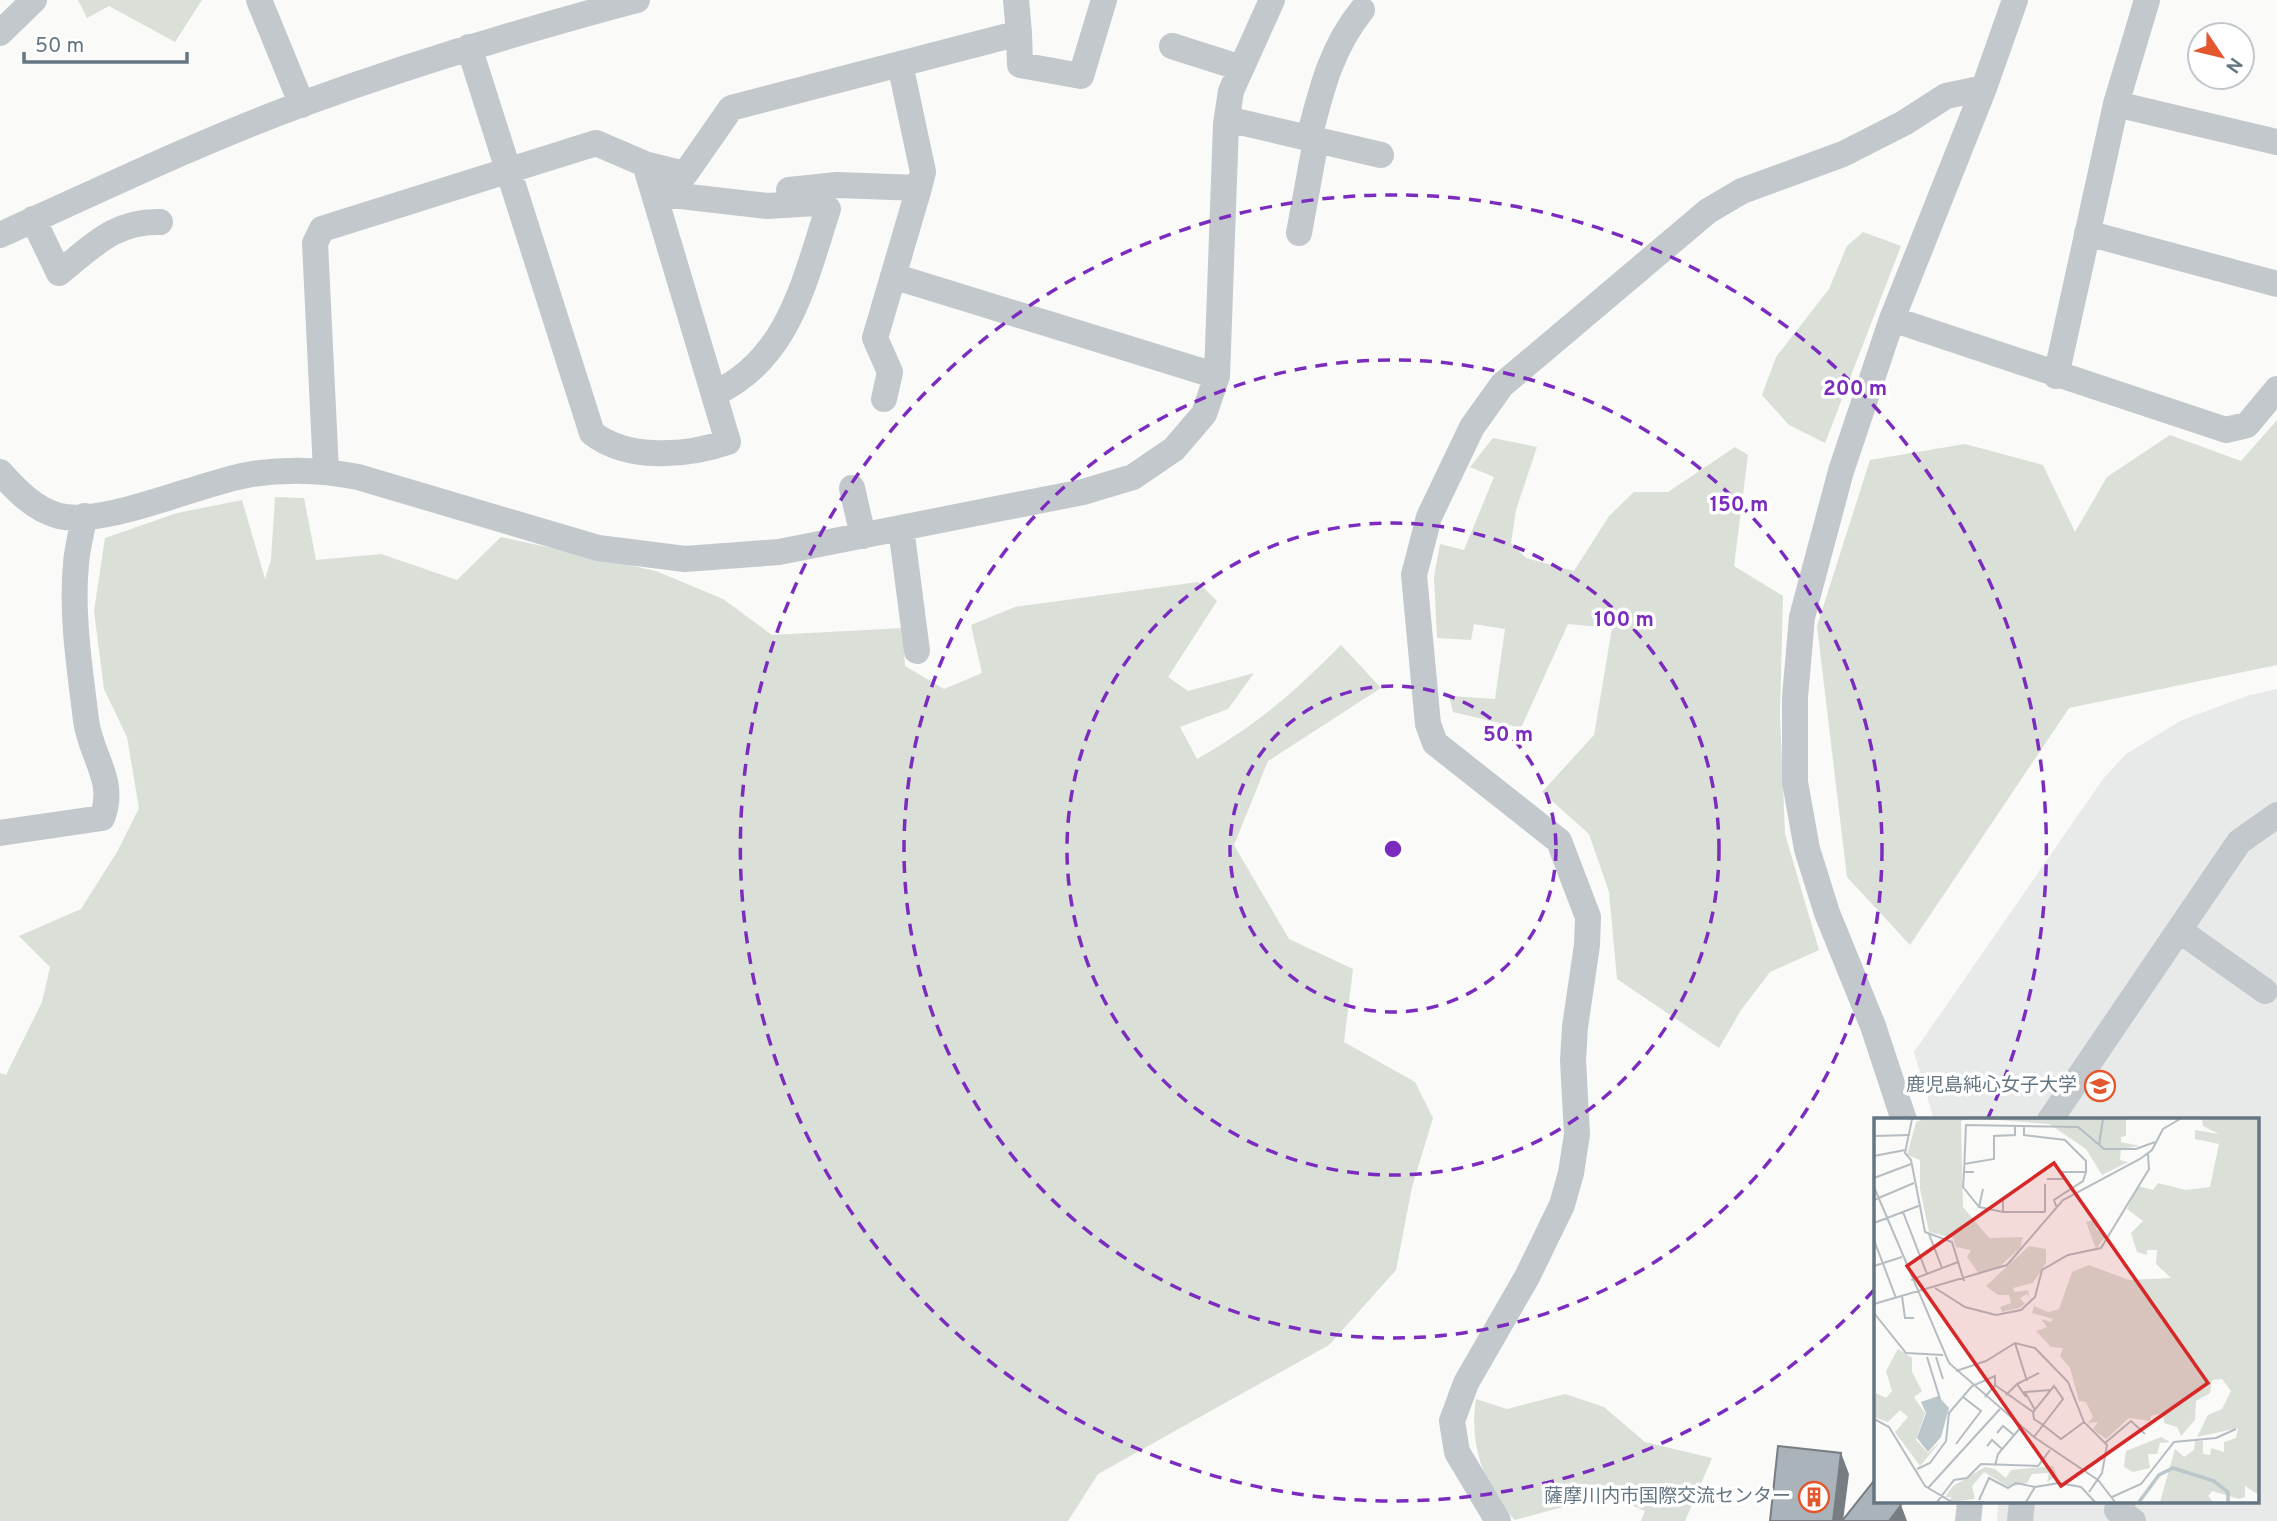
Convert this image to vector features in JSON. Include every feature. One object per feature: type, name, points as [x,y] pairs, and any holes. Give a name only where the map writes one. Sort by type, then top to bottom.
[{"type":"street","points":[[3,24],[34,0]]},
{"type":"street","points":[[259,0],[302,105]]},
{"type":"street","points":[[0,235],[140,170],[302,105],[603,4],[637,0]]},
{"type":"street","points":[[1016,0],[1020,65],[1081,76],[1104,0]]},
{"type":"street","points":[[0,472],[24,498],[59,516],[97,517],[252,474],[326,471],[358,477],[598,548],[685,559],[779,552],[1083,492],[1133,477],[1174,449],[1204,414],[1217,376],[1227,118],[1231,91],[1272,0]]},
{"type":"street","points":[[1903,1118],[1873,1027],[1827,913],[1807,849],[1795,782],[1795,697],[1802,617],[1841,471],[1892,319],[1984,88],[2015,0]]},
{"type":"street","points":[[2056,376],[2116,104],[2147,0]]},
{"type":"street","points":[[1299,233],[1326,71],[1345,31],[1362,9]]},
{"type":"street","points":[[685,174],[732,108],[1019,33]]},
{"type":"street","points":[[1172,46],[1241,68]]},
{"type":"street","points":[[469,47],[592,433],[604,443],[652,453],[708,449],[728,442],[645,164]]},
{"type":"street","points":[[884,399],[890,372],[874,338],[923,172],[900,64]]},
{"type":"street","points":[[1498,1521],[1457,1452],[1452,1420],[1466,1383],[1527,1277],[1562,1205],[1571,1173],[1577,1134],[1573,1060],[1575,1027],[1587,945],[1588,917],[1559,841],[1435,743],[1429,724],[1414,575],[1429,517],[1472,427],[1503,385],[1708,211],[1742,191],[1843,154],[1904,123],[1946,96],[1984,88]]},
{"type":"street","points":[[2116,104],[2277,142]]},
{"type":"street","points":[[1227,118],[1381,155]]},
{"type":"street","points":[[326,471],[316,243],[322,229],[596,143],[645,164],[733,186],[786,190],[837,185],[919,188]]},
{"type":"street","points":[[654,193],[768,206],[816,203],[828,209],[793,314],[753,371],[739,382],[714,394]]},
{"type":"street","points":[[33,219],[59,273],[110,232],[138,222],[160,222]]},
{"type":"street","points":[[2088,233],[2277,284]]},
{"type":"street","points":[[893,276],[1217,376]]},
{"type":"street","points":[[774,341],[792,349],[812,310]]},
{"type":"street","points":[[1892,319],[2056,376],[2226,430],[2247,425],[2277,389]]},
{"type":"street","points":[[852,488],[863,536]]},
{"type":"street","points":[[0,833],[102,818],[108,802],[100,758],[86,724],[76,605],[76,564],[84,516]]},
{"type":"street","points":[[901,528],[916,651]]},
{"type":"street","points":[[2051,1118],[2239,842],[2277,815]]},
{"type":"street","points":[[2179,930],[2265,991]]},
{"type":"street","points":[[2122,1504],[2117,1510],[2133,1521]]},
{"type":"shaded area","points":[[78,0],[202,0],[175,42],[109,6],[87,18]]},
{"type":"shaded area","points":[[1863,232],[1901,246],[1825,443],[1789,425],[1762,395],[1776,357],[1829,289],[1847,246]]},
{"type":"shaded area","points":[[2277,420],[2277,665],[2069,708],[1910,945],[1847,877],[1817,626],[1870,460],[1965,444],[2043,465],[2075,532],[2107,477],[2170,435],[2241,461]]},
{"type":"shaded area","points":[[1493,438],[1537,447],[1516,510],[1511,543],[1526,558],[1574,571],[1609,516],[1634,492],[1668,492],[1735,447],[1748,455],[1734,566],[1783,596],[1780,714],[1785,834],[1819,950],[1770,972],[1741,1010],[1719,1048],[1617,979],[1609,892],[1589,834],[1542,792],[1594,735],[1612,628],[1568,624],[1521,728],[1453,712],[1449,696],[1495,699],[1505,629],[1474,624],[1471,640],[1437,638],[1434,577],[1440,544],[1464,550],[1494,477],[1470,467]]},
{"type":"shaded area","points":[[275,497],[304,498],[316,560],[381,554],[457,580],[501,537],[656,571],[723,599],[772,635],[903,628],[905,666],[944,689],[982,673],[971,625],[1015,607],[1198,582],[1217,601],[1168,677],[1188,691],[1254,673],[1228,709],[1180,727],[1197,759],[1238,734],[1274,707],[1341,645],[1381,688],[1268,761],[1234,845],[1289,939],[1353,969],[1344,1042],[1415,1082],[1433,1118],[1412,1187],[1396,1270],[1329,1345],[1098,1474],[1068,1521],[0,1521],[0,1073],[6,1075],[42,1002],[50,967],[19,936],[81,909],[117,852],[139,808],[127,737],[104,689],[94,611],[105,538],[177,513],[242,500],[265,579],[271,560]]},
{"type":"shaded area","name":"鹿児島純心女子大学","points":[[2277,689],[2277,1521],[1997,1521],[1998,1504],[2260,1504],[2260,1118],[1933,1118],[1914,1052],[2103,779],[2126,754],[2182,720],[2250,695]]},
{"type":"shaded area","points":[[1565,1394],[1604,1407],[1645,1442],[1712,1458],[1685,1521],[1641,1521],[1645,1511],[1608,1495],[1515,1520],[1494,1493],[1481,1463],[1475,1432],[1476,1399],[1507,1409]]},
{"type":"building","points":[[1778,1446],[1841,1453],[1833,1521],[1770,1521]]},
{"type":"building","points":[[1873,1482],[1874,1504],[1901,1505],[1889,1521],[1842,1521]]},
{"type":"place","name":"鹿児島純心女子大学","points":[[2100,1086]]},
{"type":"place","name":"薩摩川内市国際交流センター","points":[[1814,1497]]}]
